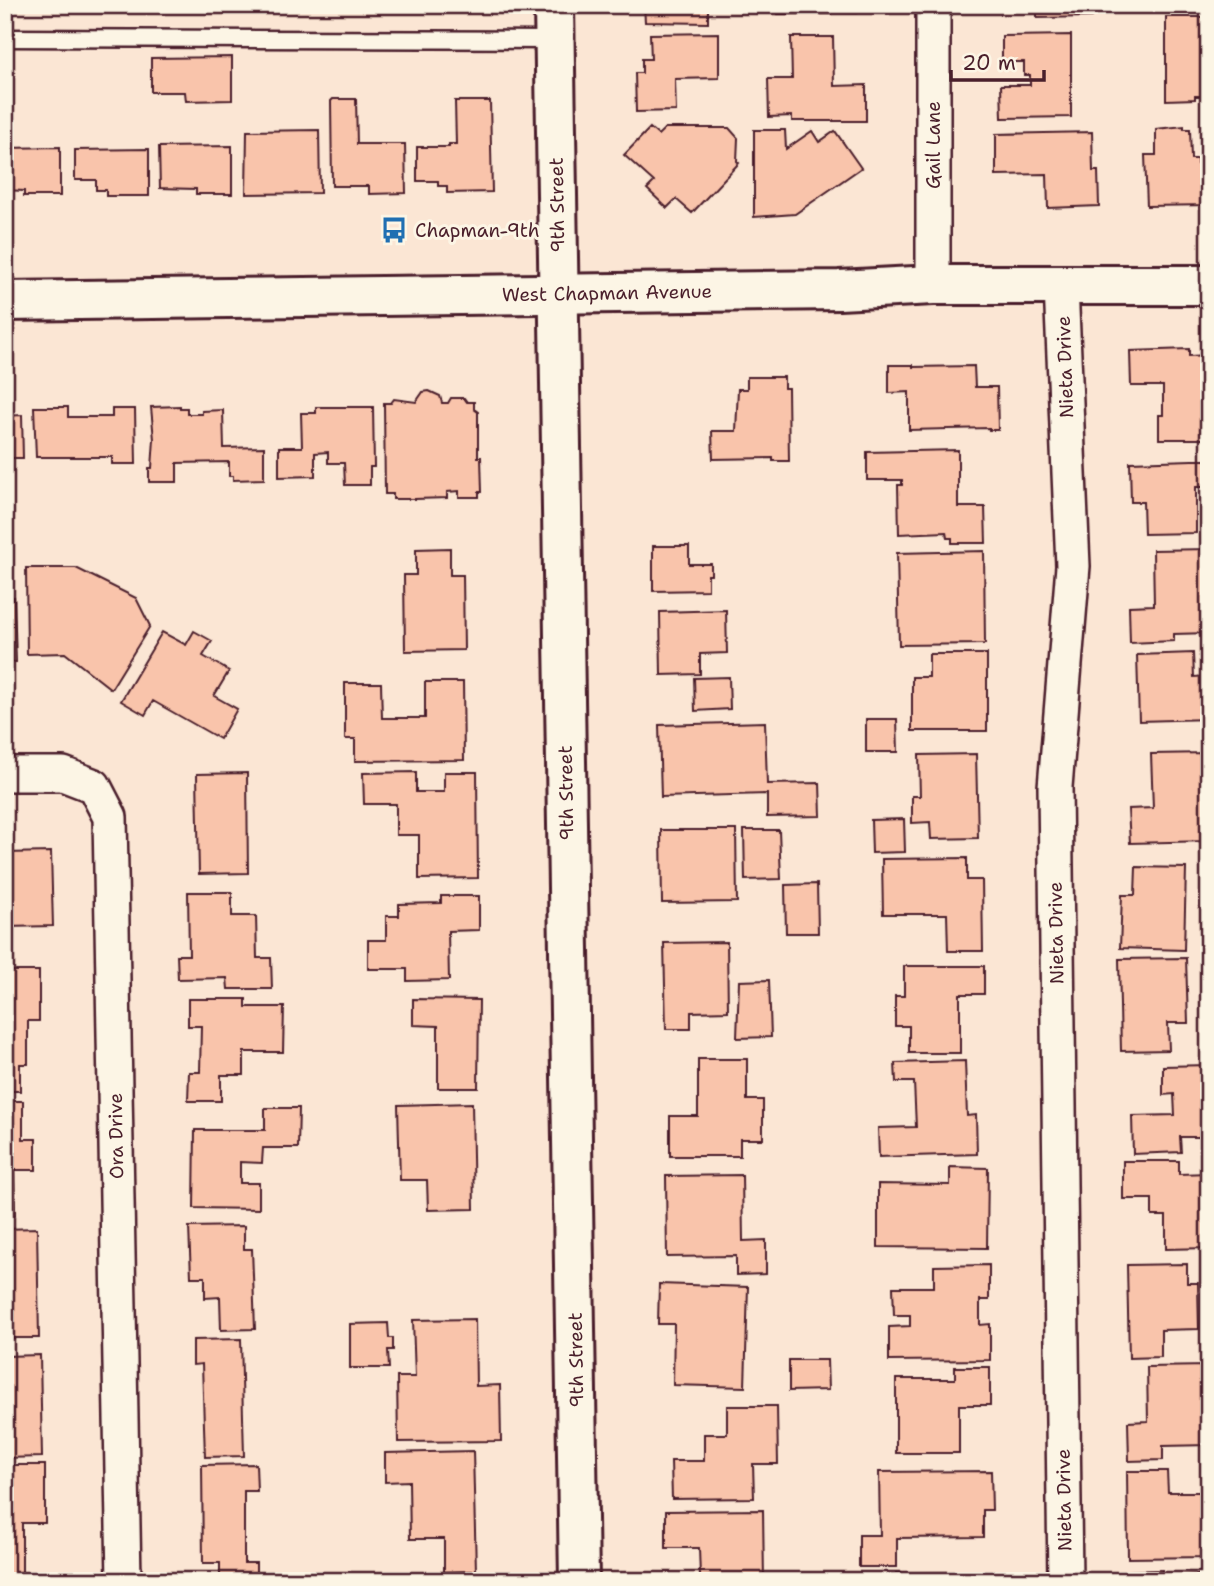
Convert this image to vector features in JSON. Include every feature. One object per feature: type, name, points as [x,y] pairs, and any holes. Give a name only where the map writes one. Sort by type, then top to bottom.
[{"type":"street","name":"Gail Lane","points":[[933,5],[933,285]]},
{"type":"street","name":"9th Street","points":[[554,23],[579,1581]]},
{"type":"street","name":"West Chapman Avenue","points":[[5,301],[839,290],[933,285],[1209,285]]},
{"type":"street","name":"Nieta Drive","points":[[1061,286],[1073,566],[1055,787],[1065,1581]]},
{"type":"street","name":"Ora Drive","points":[[5,774],[63,774],[94,786],[110,817],[124,1581]]},
{"type":"lane","points":[[5,38],[554,23]]},
{"type":"building","points":[[644,5],[708,5],[708,23],[645,22]]},
{"type":"building","points":[[777,5],[857,5],[857,13],[777,14]]},
{"type":"building","points":[[1037,5],[1091,5],[1092,17],[1037,18]]},
{"type":"building","points":[[1166,17],[1209,17],[1209,96],[1166,100]]},
{"type":"building","points":[[719,33],[719,78],[675,79],[676,111],[636,112],[635,73],[642,73],[642,59],[651,59],[650,34]]},
{"type":"building","points":[[1071,35],[1071,117],[1002,118],[1001,85],[1030,85],[1030,75],[1024,75],[1024,62],[1002,62],[1002,36]]},
{"type":"building","points":[[791,37],[833,37],[834,86],[866,85],[866,121],[792,121],[792,116],[769,117],[768,79],[792,79]]},
{"type":"building","points":[[232,57],[232,100],[186,101],[185,92],[151,92],[151,58]]},
{"type":"building","points":[[333,99],[356,99],[357,144],[405,144],[406,193],[369,194],[369,186],[332,186]]},
{"type":"building","points":[[455,101],[490,101],[492,192],[447,193],[447,186],[438,186],[438,181],[417,181],[417,147],[449,147],[449,144],[456,144]]},
{"type":"building","points":[[1184,126],[1184,129],[1190,129],[1191,159],[1197,159],[1197,164],[1209,164],[1209,205],[1147,206],[1145,155],[1156,155],[1156,129]]},
{"type":"building","points":[[650,128],[658,135],[665,128],[729,128],[738,138],[739,163],[692,213],[676,199],[667,208],[647,189],[654,182],[624,155]]},
{"type":"building","points":[[319,130],[320,193],[246,194],[247,131]]},
{"type":"building","points":[[754,130],[785,130],[786,149],[812,131],[819,142],[835,131],[861,168],[795,214],[754,217]]},
{"type":"building","points":[[1092,132],[1093,171],[1098,171],[1099,206],[1048,208],[1047,174],[996,175],[996,134]]},
{"type":"building","points":[[232,146],[232,194],[196,194],[196,189],[160,188],[159,147]]},
{"type":"building","points":[[60,147],[60,196],[24,196],[24,191],[5,190],[5,148]]},
{"type":"building","points":[[149,149],[149,196],[106,196],[106,190],[96,190],[96,180],[75,180],[75,150]]},
{"type":"building","points":[[1189,349],[1189,356],[1209,355],[1209,439],[1159,439],[1159,415],[1163,415],[1163,386],[1131,386],[1130,351]]},
{"type":"building","points":[[889,365],[974,366],[975,387],[997,387],[998,430],[909,430],[909,392],[889,393]]},
{"type":"building","points":[[747,377],[784,377],[784,388],[788,388],[789,461],[773,461],[773,458],[713,459],[712,431],[736,431],[738,389],[747,389]]},
{"type":"building","points":[[429,391],[440,396],[442,403],[448,403],[451,398],[464,398],[467,402],[474,402],[474,409],[478,412],[478,457],[481,457],[482,492],[479,492],[479,497],[459,497],[459,491],[447,492],[447,498],[393,499],[393,494],[385,494],[384,403],[391,403],[394,399],[416,402],[423,392]]},
{"type":"building","points":[[34,407],[68,407],[68,417],[112,417],[112,409],[135,409],[136,464],[112,464],[112,457],[36,457]]},
{"type":"building","points":[[151,407],[187,408],[187,414],[223,410],[224,448],[264,447],[264,479],[233,480],[233,476],[229,476],[229,462],[177,463],[177,482],[149,482],[154,439]]},
{"type":"building","points":[[316,407],[373,407],[374,467],[370,467],[370,485],[345,485],[344,463],[328,463],[328,452],[315,453],[315,476],[279,477],[279,447],[302,447],[301,413],[316,413]]},
{"type":"building","points":[[22,415],[23,458],[5,458],[5,416]]},
{"type":"building","points":[[958,450],[958,507],[985,507],[986,543],[952,543],[952,538],[947,538],[946,532],[899,534],[898,485],[902,485],[902,480],[867,480],[867,452]]},
{"type":"building","points":[[1209,460],[1209,487],[1196,487],[1196,533],[1144,534],[1143,502],[1131,502],[1130,462]]},
{"type":"building","points":[[653,546],[689,546],[689,564],[711,564],[708,590],[653,591]]},
{"type":"building","points":[[450,548],[450,575],[463,575],[464,650],[405,651],[404,575],[416,575],[416,549]]},
{"type":"building","points":[[1209,549],[1209,633],[1174,634],[1174,641],[1130,643],[1129,606],[1154,605],[1153,550]]},
{"type":"building","points":[[984,551],[985,644],[899,645],[897,553]]},
{"type":"building","points":[[26,568],[76,568],[136,598],[150,626],[111,689],[65,653],[27,654]]},
{"type":"building","points":[[5,597],[14,597],[16,662],[5,662]]},
{"type":"building","points":[[726,610],[727,653],[700,654],[700,674],[661,675],[660,612]]},
{"type":"building","points":[[194,631],[212,641],[203,656],[229,671],[214,696],[237,709],[220,739],[153,701],[145,715],[121,701],[162,632],[186,645]]},
{"type":"building","points":[[1193,653],[1194,677],[1209,676],[1209,719],[1139,721],[1137,655]]},
{"type":"building","points":[[929,654],[987,654],[987,731],[912,731],[912,677],[929,677]]},
{"type":"building","points":[[729,677],[730,709],[695,711],[694,678]]},
{"type":"building","points":[[425,682],[463,682],[464,760],[355,761],[355,739],[345,739],[345,683],[381,683],[382,718],[425,718]]},
{"type":"building","points":[[866,719],[897,719],[898,752],[866,752]]},
{"type":"building","points":[[765,722],[767,784],[820,783],[821,816],[767,817],[767,794],[661,797],[659,725]]},
{"type":"building","points":[[1209,753],[1209,841],[1130,843],[1128,809],[1153,808],[1151,754]]},
{"type":"building","points":[[976,754],[978,838],[931,839],[930,822],[912,823],[912,796],[920,796],[919,755]]},
{"type":"building","points":[[416,772],[416,792],[444,792],[444,772],[477,772],[478,878],[419,879],[419,835],[396,835],[396,804],[364,804],[363,773]]},
{"type":"building","points":[[247,773],[248,873],[199,874],[197,774]]},
{"type":"building","points":[[904,819],[905,852],[872,853],[871,820]]},
{"type":"building","points":[[661,830],[736,830],[737,902],[662,903]]},
{"type":"building","points":[[744,830],[779,830],[781,879],[745,880]]},
{"type":"building","points":[[51,852],[53,926],[5,927],[5,853]]},
{"type":"building","points":[[1205,852],[1209,852],[1209,887],[1205,887]]},
{"type":"building","points":[[967,858],[967,880],[982,880],[983,951],[948,951],[947,914],[883,914],[882,859]]},
{"type":"building","points":[[1136,867],[1186,868],[1184,950],[1120,948],[1122,895],[1135,895]]},
{"type":"building","points":[[817,884],[818,933],[786,933],[785,885]]},
{"type":"building","points":[[188,892],[232,892],[232,916],[256,916],[257,958],[271,958],[272,989],[228,989],[227,978],[178,979],[177,955],[189,955]]},
{"type":"building","points":[[441,896],[479,896],[479,930],[448,931],[449,980],[407,981],[407,969],[368,969],[368,940],[386,940],[386,916],[399,916],[399,904],[441,903]]},
{"type":"building","points":[[727,942],[728,1011],[691,1012],[691,1029],[666,1029],[664,943]]},
{"type":"building","points":[[1186,958],[1188,1023],[1168,1023],[1169,1050],[1121,1051],[1119,959]]},
{"type":"building","points":[[904,966],[984,966],[984,994],[960,994],[960,1053],[909,1053],[909,1026],[895,1026],[895,996],[904,996]]},
{"type":"building","points":[[5,971],[39,971],[39,1021],[28,1021],[28,1064],[20,1064],[20,1091],[5,1091]]},
{"type":"building","points":[[769,980],[771,1037],[737,1038],[739,981]]},
{"type":"building","points":[[188,999],[246,999],[246,1007],[284,1007],[283,1052],[244,1052],[244,1075],[221,1075],[221,1101],[188,1101],[189,1072],[200,1072],[201,1026],[188,1026]]},
{"type":"building","points":[[413,999],[479,1000],[478,1088],[438,1088],[438,1026],[413,1025]]},
{"type":"building","points":[[698,1059],[747,1059],[747,1100],[763,1100],[763,1139],[740,1139],[740,1156],[670,1156],[670,1116],[698,1116]]},
{"type":"building","points":[[965,1061],[967,1116],[976,1115],[977,1154],[879,1157],[878,1128],[916,1127],[914,1082],[896,1082],[895,1063]]},
{"type":"building","points":[[1209,1065],[1209,1137],[1180,1137],[1181,1152],[1133,1154],[1132,1116],[1175,1115],[1174,1094],[1163,1095],[1163,1066]]},
{"type":"building","points":[[5,1101],[23,1101],[23,1139],[36,1139],[36,1170],[14,1170],[15,1216],[5,1216]]},
{"type":"building","points":[[472,1103],[474,1209],[428,1210],[427,1180],[400,1180],[398,1105]]},
{"type":"building","points":[[265,1108],[299,1108],[298,1148],[263,1148],[262,1163],[240,1162],[240,1183],[259,1183],[259,1209],[194,1208],[195,1130],[265,1130]]},
{"type":"building","points":[[1123,1161],[1179,1161],[1179,1174],[1209,1173],[1209,1248],[1166,1249],[1166,1216],[1152,1216],[1152,1199],[1123,1199]]},
{"type":"building","points":[[950,1167],[988,1168],[987,1248],[878,1247],[878,1184],[950,1185]]},
{"type":"building","points":[[742,1175],[743,1241],[766,1240],[766,1274],[736,1275],[736,1256],[667,1257],[666,1176]]},
{"type":"building","points":[[244,1226],[244,1249],[252,1249],[255,1329],[221,1330],[220,1297],[205,1298],[205,1277],[191,1277],[189,1227]]},
{"type":"building","points":[[37,1228],[39,1338],[5,1338],[5,1229]]},
{"type":"building","points":[[1187,1264],[1187,1283],[1198,1283],[1199,1329],[1161,1330],[1161,1357],[1129,1358],[1127,1265]]},
{"type":"building","points":[[989,1265],[989,1300],[980,1300],[980,1325],[990,1324],[990,1360],[889,1361],[889,1327],[910,1326],[910,1315],[894,1315],[893,1287],[934,1287],[934,1266]]},
{"type":"building","points":[[659,1284],[748,1287],[745,1387],[673,1385],[674,1324],[658,1324]]},
{"type":"building","points":[[475,1319],[476,1386],[500,1385],[501,1441],[398,1442],[397,1377],[415,1377],[413,1320]]},
{"type":"building","points":[[388,1323],[389,1338],[393,1338],[393,1350],[388,1350],[389,1368],[350,1368],[350,1324]]},
{"type":"building","points":[[241,1339],[244,1456],[205,1457],[202,1364],[193,1365],[193,1340]]},
{"type":"building","points":[[40,1355],[42,1457],[5,1458],[5,1356]]},
{"type":"building","points":[[789,1360],[827,1360],[828,1390],[789,1391]]},
{"type":"building","points":[[1209,1366],[1209,1445],[1163,1446],[1163,1460],[1129,1461],[1128,1422],[1148,1421],[1147,1367]]},
{"type":"building","points":[[955,1367],[990,1367],[990,1405],[959,1405],[959,1453],[896,1453],[896,1379],[955,1379]]},
{"type":"building","points":[[727,1406],[777,1406],[778,1464],[753,1464],[754,1498],[672,1499],[671,1461],[704,1461],[704,1434],[727,1434]]},
{"type":"building","points":[[473,1451],[476,1571],[444,1572],[444,1539],[410,1539],[409,1481],[385,1482],[385,1453]]},
{"type":"building","points":[[256,1464],[257,1491],[244,1491],[244,1563],[256,1563],[256,1581],[220,1581],[220,1563],[203,1563],[202,1465]]},
{"type":"building","points":[[5,1465],[45,1465],[45,1523],[22,1523],[22,1581],[5,1581]]},
{"type":"building","points":[[991,1471],[992,1510],[983,1510],[983,1537],[897,1538],[897,1567],[859,1567],[859,1535],[880,1535],[879,1472]]},
{"type":"building","points":[[1127,1471],[1167,1471],[1168,1492],[1209,1492],[1209,1557],[1128,1558]]},
{"type":"building","points":[[763,1510],[764,1581],[717,1581],[717,1576],[700,1577],[699,1548],[666,1548],[666,1511]]},
{"type":"building","points":[[1162,1570],[1162,1581],[1128,1581],[1128,1571]]},
{"type":"building","points":[[991,1572],[991,1581],[896,1581],[896,1573]]},
{"type":"building","points":[[1209,1574],[1209,1581],[1180,1581],[1180,1575]]},
{"type":"place","name":"Chapman-9th","points":[[394,230]]}]
